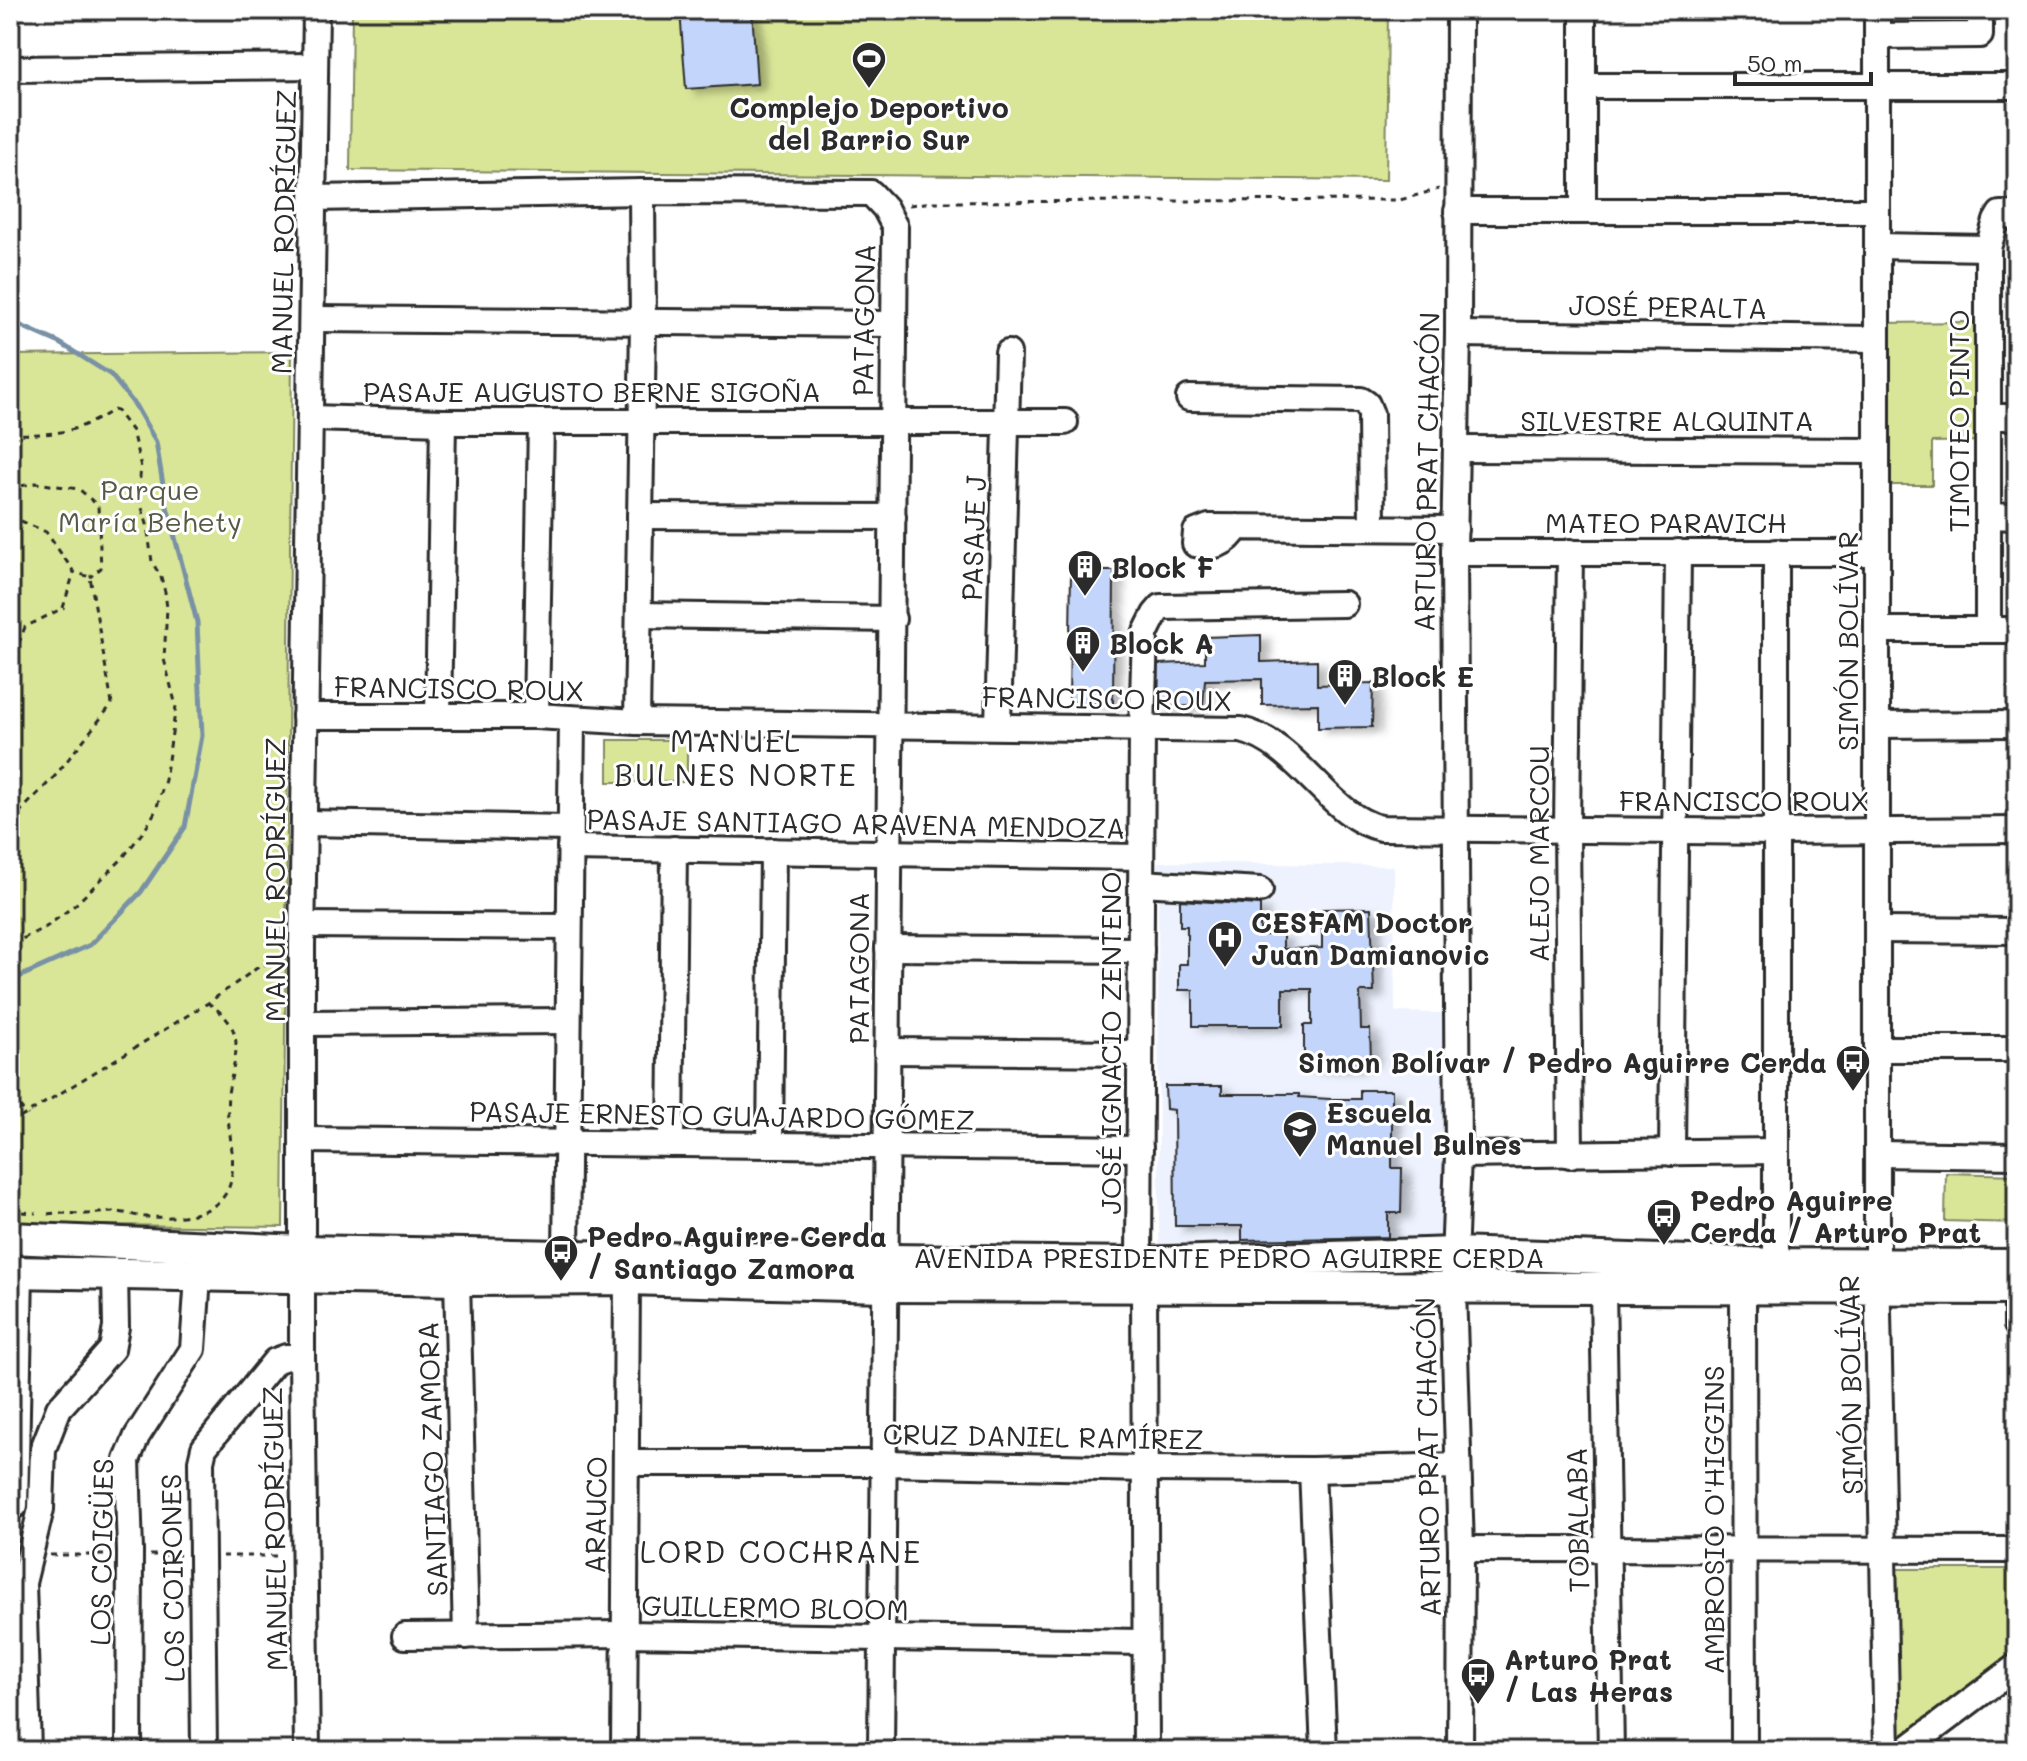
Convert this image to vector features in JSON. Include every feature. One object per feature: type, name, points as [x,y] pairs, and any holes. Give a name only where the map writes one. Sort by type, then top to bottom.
[{"type":"main road","name":"AVENIDA PRESIDENTE PEDRO AGUIRRE CERDA","points":[[10,1238],[457,1280],[884,1272]]},
{"type":"main road","name":"AVENIDA PRESIDENTE PEDRO AGUIRRE CERDA","points":[[1142,1275],[1455,1253],[1776,1264],[1878,1277],[2017,1289]]},
{"type":"main road","name":"AVENIDA PRESIDENTE PEDRO AGUIRRE CERDA","points":[[15,1272],[198,1277],[302,1264],[566,1256],[884,1272],[1142,1275],[1453,1288],[1743,1289],[2017,1265]]},
{"type":"street","name":"MANUEL RODRÍGUEZ","points":[[307,1751],[302,1357],[302,935],[316,10]]},
{"type":"street","name":"ARTURO PRAT CHACÓN","points":[[1459,10],[1454,541],[1458,1155],[1453,1288],[1461,1549],[1460,1751]]},
{"type":"street","points":[[1583,10],[1583,211]]},
{"type":"street","name":"SIMÓN BOLÍVAR","points":[[1877,10],[1877,1154],[1887,1751]]},
{"type":"street","points":[[1877,36],[1980,35],[1980,10]]},
{"type":"street","points":[[10,69],[315,66]]},
{"type":"street","points":[[1583,86],[2017,86]]},
{"type":"street","points":[[637,722],[642,192]]},
{"type":"street","points":[[315,198],[642,192],[878,200]]},
{"type":"street","name":"PATAGONA","points":[[878,200],[895,227],[881,1751]]},
{"type":"street","points":[[1457,211],[1877,211]]},
{"type":"street","name":"TIMOTEO PINTO","points":[[1988,630],[1988,248],[2008,217]]},
{"type":"street","points":[[1877,246],[1988,248]]},
{"type":"street","points":[[313,319],[893,324]]},
{"type":"street","name":"JOSÉ PERALTA","points":[[1458,334],[1877,339]]},
{"type":"street","name":"PASAJE J","points":[[998,725],[1008,353]]},
{"type":"street","points":[[1189,398],[1361,400],[1367,404],[1371,414],[1372,528]]},
{"type":"street","points":[[1989,417],[2017,417]]},
{"type":"street","name":"PASAJE AUGUSTO BERNE SIGOÑA","points":[[311,418],[443,422],[1065,422]]},
{"type":"street","points":[[438,716],[443,422]]},
{"type":"street","points":[[536,716],[541,422]]},
{"type":"street","name":"SILVESTRE ALQUINTA","points":[[1457,449],[1877,451]]},
{"type":"street","points":[[640,516],[893,517]]},
{"type":"street","points":[[1989,516],[2017,517]]},
{"type":"street","name":"MATEO PARAVICH","points":[[1237,527],[1372,528],[1454,541],[1570,552],[1877,553]]},
{"type":"street","name":"ALEJO MARCOU","points":[[1570,552],[1567,829],[1570,1155]]},
{"type":"street","points":[[1672,1153],[1678,552]]},
{"type":"street","points":[[1776,552],[1776,1264]]},
{"type":"street","name":"JOSÉ IGNACIO ZENTENO","points":[[1146,1751],[1140,1149],[1145,634],[1161,607],[1344,604]]},
{"type":"street","points":[[639,615],[893,619]]},
{"type":"street","points":[[1877,630],[2017,630]]},
{"type":"street","name":"FRANCISCO ROUX","points":[[305,716],[536,716],[637,722],[1241,730],[1259,734],[1296,763],[1357,820],[1381,828],[1775,832],[2017,830]]},
{"type":"street","points":[[566,1256],[572,719]]},
{"type":"street","points":[[1877,725],[2017,724]]},
{"type":"street","name":"PASAJE SANTIAGO ARAVENA MENDOZA","points":[[304,823],[569,838],[674,849],[1141,857]]},
{"type":"street","points":[[671,1144],[674,849]]},
{"type":"street","points":[[770,1145],[773,851]]},
{"type":"street","points":[[1141,883],[1260,890]]},
{"type":"street","points":[[302,935],[569,927]]},
{"type":"street","points":[[1877,930],[2017,931]]},
{"type":"street","points":[[888,948],[1141,950]]},
{"type":"street","points":[[304,1023],[568,1021]]},
{"type":"street","points":[[1877,1049],[2017,1049]]},
{"type":"street","points":[[887,1051],[1140,1053]]},
{"type":"street","name":"PASAJE ERNESTO GUAJARDO GÓMEZ","points":[[303,1140],[1140,1149]]},
{"type":"street","points":[[1458,1155],[1776,1151]]},
{"type":"street","points":[[1877,1154],[2017,1156]]},
{"type":"street","points":[[15,1272],[15,1505]]},
{"type":"street","points":[[28,1751],[23,1583],[41,1509],[43,1449],[59,1408],[112,1349],[116,1327],[115,1274]]},
{"type":"street","name":"LOS COIGÜES","points":[[129,1751],[127,1460],[137,1436],[193,1349],[198,1277]]},
{"type":"street","name":"ARAUCO","points":[[624,1751],[627,1279]]},
{"type":"street","name":"SANTIAGO ZAMORA","points":[[457,1280],[466,1636]]},
{"type":"street","name":"TOBALABA","points":[[1603,1289],[1611,1751]]},
{"type":"street","name":"AMBROSIO O'HIGGINS","points":[[1743,1289],[1744,1751]]},
{"type":"street","points":[[2017,1289],[2017,1325]]},
{"type":"street","name":"LOS COIRONES","points":[[204,1751],[201,1461],[204,1448],[275,1361],[302,1357]]},
{"type":"street","name":"CRUZ DANIEL RAMÍREZ","points":[[626,1463],[885,1463],[1312,1470],[1458,1466]]},
{"type":"street","points":[[1312,1470],[1324,1751]]},
{"type":"street","points":[[1461,1549],[2017,1550]]},
{"type":"street","name":"GUILLERMO BLOOM","points":[[405,1636],[624,1634],[1144,1642]]},
{"type":"street","points":[[1904,1751],[2017,1666]]},
{"type":"path","points":[[878,200],[1400,200],[1458,184]]},
{"type":"path","points":[[10,434],[73,431],[113,410],[132,431],[141,467],[138,495],[147,524],[152,562],[165,592],[164,659],[176,706],[165,780],[156,810],[146,828],[121,860],[75,905],[46,927],[10,945]]},
{"type":"path","points":[[10,488],[36,483],[79,489],[98,506],[101,568],[90,577]]},
{"type":"path","points":[[10,516],[46,532],[74,572],[90,577]]},
{"type":"path","points":[[10,666],[25,627],[63,608],[74,572]]},
{"type":"path","points":[[10,822],[55,776],[112,704],[90,577]]},
{"type":"path","points":[[10,1124],[208,1003],[302,935]]},
{"type":"path","points":[[10,1211],[191,1216],[218,1204],[228,1190],[232,1177],[227,1106],[238,1050],[235,1030],[222,1012],[208,1003]]},
{"type":"path","points":[[10,1098],[28,1115]]},
{"type":"path","points":[[30,1555],[306,1557]]},
{"type":"shaded area","points":[[1158,862],[1394,866],[1395,1012],[1442,1013],[1444,1243],[1159,1247]]},
{"type":"green space","name":"Complejo Deportivo del Barrio Sur","points":[[352,10],[1388,10],[1386,180],[350,170]]},
{"type":"green space","points":[[1975,322],[1975,351],[1982,351],[1983,441],[1932,442],[1932,485],[1885,485],[1883,323]]},
{"type":"green space","name":"Parque María Behety","points":[[292,352],[283,1227],[10,1224],[10,355]]},
{"type":"green space","points":[[608,740],[687,740],[687,782],[608,782]]},
{"type":"green space","points":[[1946,1173],[2017,1175],[2017,1223],[1945,1221]]},
{"type":"green space","points":[[1897,1569],[2017,1569],[2017,1648],[1900,1742]]},
{"type":"building","points":[[680,10],[752,10],[757,84],[686,89]]},
{"type":"building","points":[[1071,571],[1114,571],[1113,703],[1069,701]]},
{"type":"building","points":[[1261,635],[1261,662],[1317,660],[1317,685],[1373,683],[1372,727],[1318,728],[1318,704],[1262,705],[1262,679],[1205,680],[1203,706],[1158,707],[1159,664],[1205,662],[1205,637]]},
{"type":"building","points":[[1180,900],[1260,905],[1260,935],[1283,935],[1283,949],[1322,948],[1322,909],[1371,908],[1374,992],[1360,992],[1361,1029],[1370,1029],[1371,1060],[1356,1060],[1356,1066],[1304,1066],[1304,1025],[1312,1025],[1312,989],[1283,989],[1283,1026],[1193,1026],[1193,990],[1179,990],[1179,964],[1187,964],[1187,926],[1180,926]]},
{"type":"building","name":"Escuela Manuel Bulnes","points":[[1165,1086],[1222,1086],[1222,1094],[1299,1094],[1299,1097],[1330,1099],[1360,1099],[1360,1090],[1392,1090],[1392,1168],[1402,1168],[1401,1213],[1388,1213],[1388,1237],[1242,1240],[1242,1226],[1175,1226],[1174,1110],[1166,1109]]},
{"type":"waterway","points":[[10,321],[60,343],[111,375],[135,405],[156,442],[166,503],[197,622],[202,736],[185,827],[141,892],[90,945],[10,981]]},
{"type":"place","name":"Complejo Deportivo del Barrio Sur","points":[[869,90]]},
{"type":"place","name":"Block F","points":[[1085,598]]},
{"type":"place","name":"Block A","points":[[1083,674]]},
{"type":"place","name":"Block E","points":[[1345,707]]},
{"type":"place","name":"CESFAM Doctor Juan Damianovic","points":[[1225,969]]},
{"type":"place","name":"Simon Bolívar / Pedro Aguirre Cerda","points":[[1853,1093]]},
{"type":"place","name":"Escuela Manuel Bulnes","points":[[1300,1159]]},
{"type":"place","name":"Pedro Aguirre Cerda / Arturo Prat","points":[[1664,1247]]},
{"type":"place","name":"Pedro Aguirre Cerda / Santiago Zamora","points":[[561,1283]]},
{"type":"place","name":"Arturo Prat / Las Heras","points":[[1478,1706]]},
{"type":"district","name":"MANUEL BULNES NORTE","points":[[736,757]]},
{"type":"district","name":"LORD COCHRANE","points":[[781,1551]]}]
